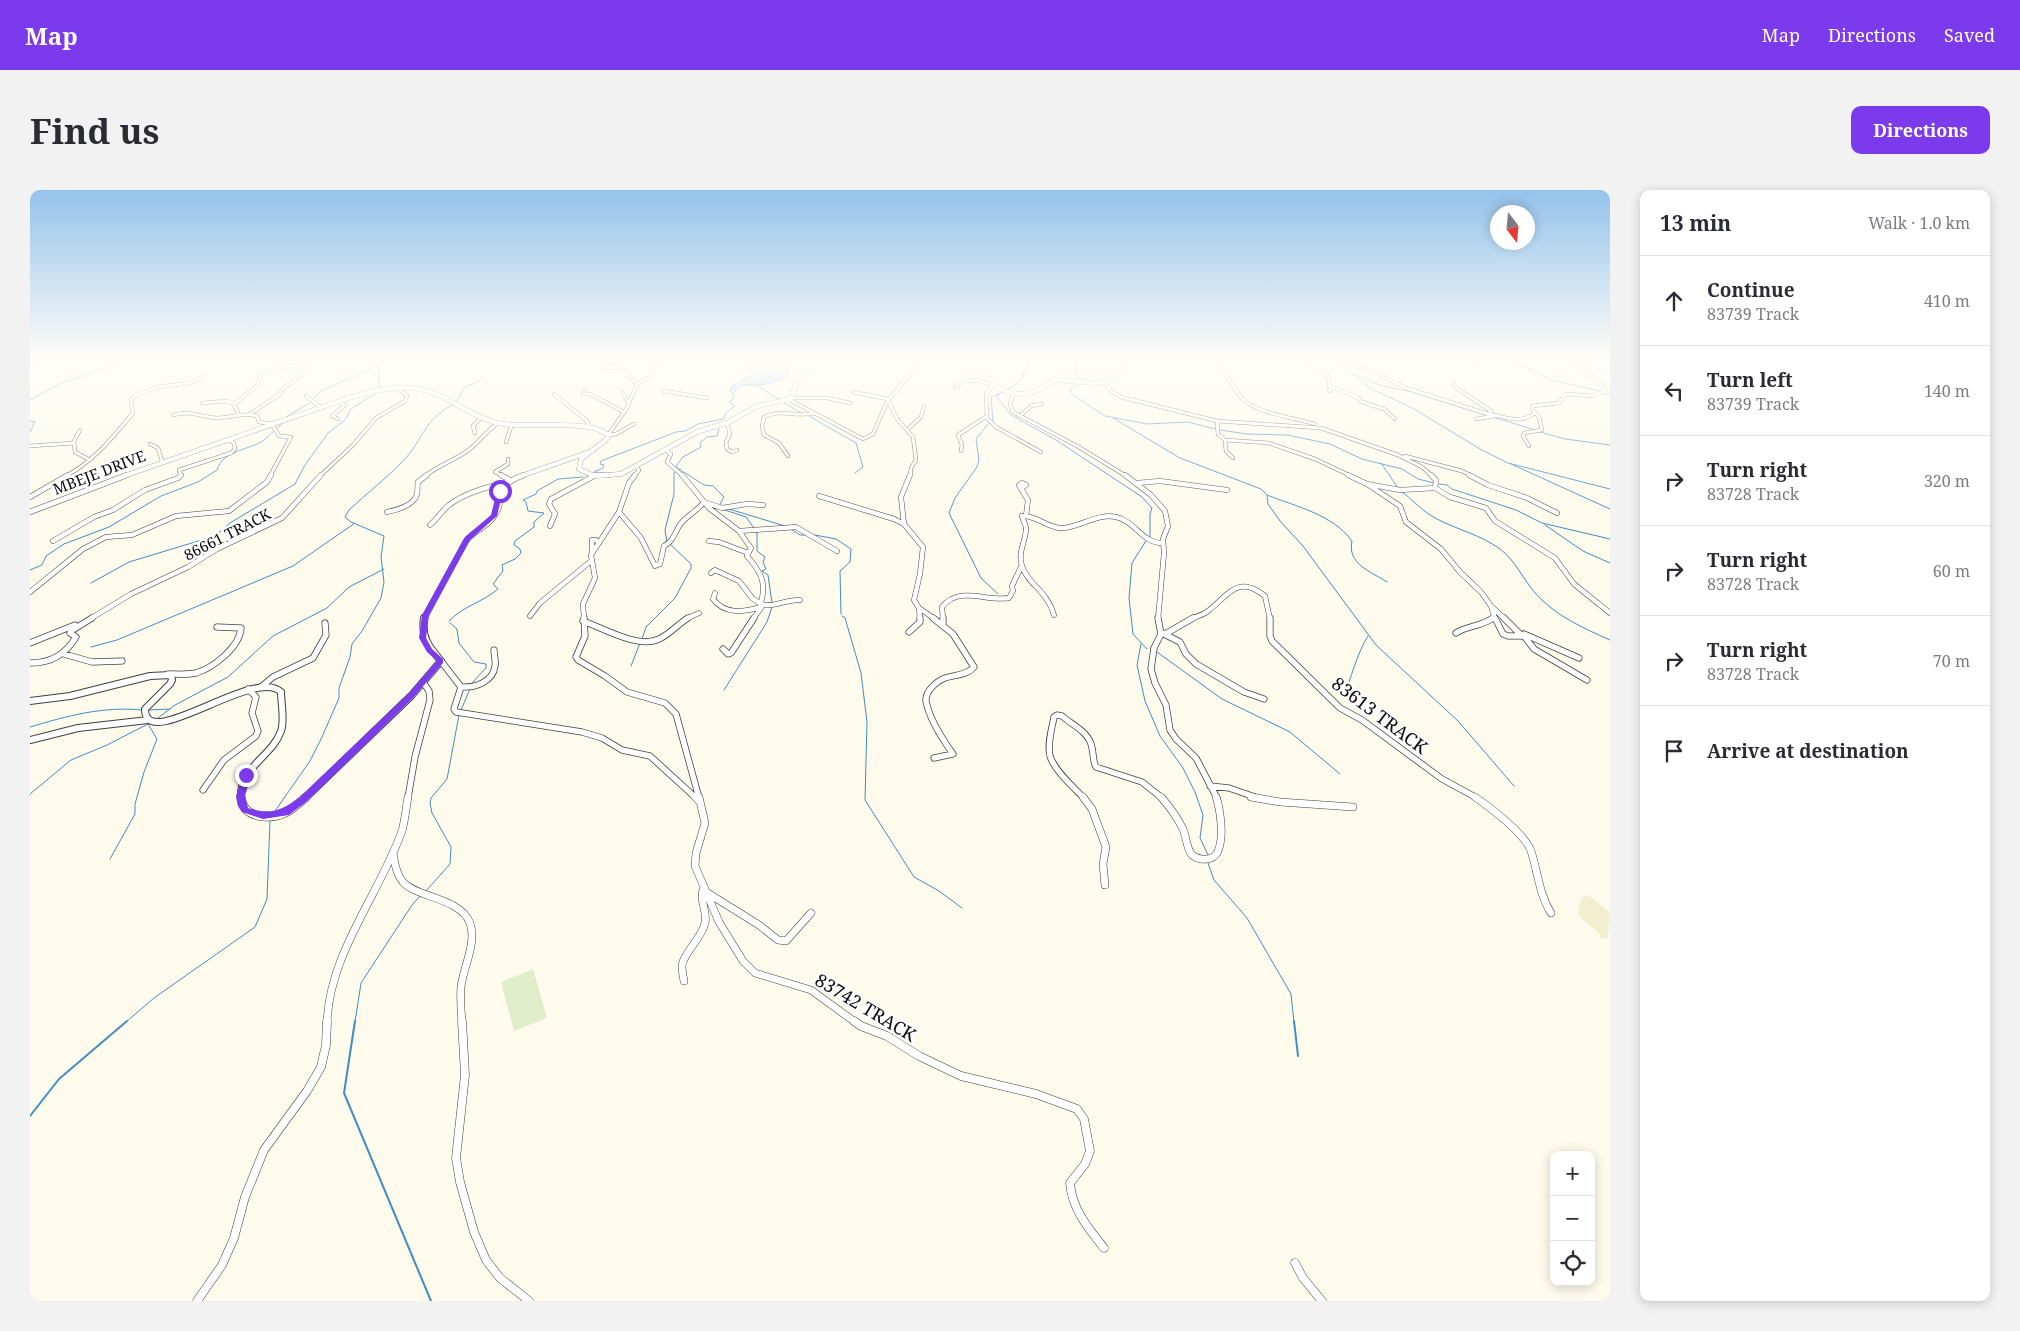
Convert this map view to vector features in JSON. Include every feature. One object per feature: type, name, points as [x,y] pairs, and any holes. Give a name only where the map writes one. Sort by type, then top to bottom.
[{"type":"street","points":[[30,497],[90,460],[102,450],[132,413]]},
{"type":"street","points":[[173,415],[181,413]]},
{"type":"street","points":[[30,592],[83,549],[106,537],[132,536],[176,516],[209,511],[227,512],[267,482],[291,437],[279,436],[272,424],[259,422],[258,416],[250,414],[238,413],[218,418],[189,413]]},
{"type":"street","name":"MBEJE DRIVE","points":[[30,512],[162,461],[307,413]]},
{"type":"street","points":[[336,413],[332,416],[338,419]]},
{"type":"street","name":"86661 TRACK","points":[[64,654],[76,637],[70,633],[71,631],[85,622],[131,594],[188,567],[217,549],[254,534],[282,518],[326,469],[357,441],[376,418],[385,413]]},
{"type":"street","name":"MBEJE DRIVE","points":[[472,413],[498,423],[589,428],[603,430],[608,435]]},
{"type":"street","points":[[575,413],[577,416],[587,421],[589,428]]},
{"type":"street","points":[[623,413],[605,442],[581,460],[578,466],[582,471],[594,476],[618,475],[697,432],[727,422],[744,413]]},
{"type":"street","points":[[788,456],[779,443],[764,435],[762,424],[764,417],[774,413],[806,415],[814,413],[858,437],[869,438],[875,433],[881,413]]},
{"type":"street","points":[[895,413],[913,436],[916,460],[911,468],[909,481],[901,497],[904,524]]},
{"type":"street","points":[[908,429],[920,417],[922,413]]},
{"type":"street","points":[[985,413],[991,424],[1026,441],[1041,452]]},
{"type":"street","points":[[1016,413],[1053,434],[1075,443],[1137,482],[1156,499],[1164,510],[1168,526],[1163,535],[1162,543],[1164,550],[1157,615],[1163,634],[1180,642],[1186,654],[1199,666],[1244,692],[1264,699]]},
{"type":"street","points":[[1020,416],[1023,413]]},
{"type":"street","points":[[1184,413],[1217,421],[1256,425],[1311,426],[1331,431]]},
{"type":"street","points":[[1279,413],[1398,455],[1458,469],[1493,487],[1527,498],[1557,513]]},
{"type":"street","points":[[1388,413],[1395,419]]},
{"type":"street","points":[[1486,413],[1521,421],[1527,420],[1535,413],[1539,418],[1542,430],[1524,433],[1523,436],[1530,446]]},
{"type":"street","points":[[1476,419],[1494,416],[1490,414]]},
{"type":"street","points":[[962,451],[962,445],[958,439],[959,434],[986,417]]},
{"type":"street","points":[[475,433],[473,426],[482,418]]},
{"type":"street","points":[[1217,421],[1218,433],[1225,440],[1226,451],[1233,458]]},
{"type":"street","points":[[727,422],[730,434],[726,444],[727,449],[731,452],[737,450]]},
{"type":"street","points":[[387,512],[396,510],[411,502],[416,496],[418,482],[437,467],[467,451],[486,431],[498,423]]},
{"type":"street","points":[[608,435],[616,434],[634,424]]},
{"type":"street","points":[[506,442],[511,427],[514,425]]},
{"type":"street","points":[[80,430],[74,443],[76,453],[90,460]]},
{"type":"street","points":[[54,541],[88,523],[94,517],[113,510],[146,490],[178,478],[181,476],[178,470],[231,453],[235,449],[234,444],[228,439]]},
{"type":"street","points":[[1225,440],[1269,443],[1339,469],[1367,484],[1400,506],[1406,522],[1449,557],[1460,572],[1481,592],[1491,606],[1521,634],[1534,650],[1587,680]]},
{"type":"street","points":[[30,446],[74,443]]},
{"type":"street","points":[[150,444],[158,448],[162,461]]},
{"type":"street","points":[[666,450],[671,454],[667,462],[685,478],[704,502],[721,519],[739,531],[751,545],[748,557],[758,566],[765,586],[761,602],[763,606],[731,653],[726,653],[723,649]]},
{"type":"street","points":[[430,525],[444,510],[469,494],[592,451]]},
{"type":"street","points":[[1398,455],[1428,471],[1436,480],[1435,488]]},
{"type":"street","points":[[508,459],[508,464],[495,472],[509,481]]},
{"type":"street","name":"83742 TRACK","points":[[637,466],[639,470],[628,484],[619,512],[592,553],[591,561],[595,578],[583,604],[585,634],[576,654],[578,661],[610,679],[629,693],[659,699],[672,708],[676,714],[693,773],[705,827],[695,860],[704,889],[743,961],[755,973],[811,990],[861,1026],[887,1036],[918,1056],[961,1076],[1036,1094],[1080,1111],[1084,1119],[1090,1151],[1085,1164],[1070,1183],[1071,1194],[1073,1202],[1088,1228],[1104,1248]]},
{"type":"street","points":[[550,526],[555,514],[549,504],[551,499],[594,476]]},
{"type":"street","points":[[1137,482],[1167,480],[1211,489],[1227,490]]},
{"type":"street","points":[[461,687],[441,661],[429,650],[423,638],[426,615],[468,539],[494,516],[499,493],[509,481]]},
{"type":"street","points":[[1367,484],[1400,490],[1435,488],[1446,496],[1477,504],[1488,510],[1495,520],[1555,558],[1574,584],[1610,612]]},
{"type":"street","points":[[1021,488],[1028,500],[1026,516]]},
{"type":"street","points":[[819,496],[894,519],[904,524],[923,546],[920,574],[914,597],[915,605],[943,624],[965,649],[974,668],[971,671],[943,679],[936,683],[928,693],[926,704],[940,735],[953,754],[934,758]]},
{"type":"street","points":[[704,502],[722,508],[747,504],[763,505]]},
{"type":"street","points":[[619,512],[641,538],[649,552],[653,565],[658,566],[664,546],[674,538],[682,522],[700,508],[704,502]]},
{"type":"street","points":[[1054,615],[1050,602],[1041,590],[1027,577],[1022,567],[1021,546],[1026,529],[1021,517],[1026,516],[1048,526],[1060,528],[1075,526],[1098,516],[1111,516],[1129,522],[1136,527],[1141,536],[1151,542],[1162,543]]},
{"type":"street","points":[[739,531],[796,527],[837,551]]},
{"type":"street","points":[[709,541],[718,541],[736,550],[748,553]]},
{"type":"street","points":[[530,616],[540,603],[591,561]]},
{"type":"street","points":[[943,624],[942,607],[951,597],[971,594],[997,600],[1009,598],[1013,591],[1012,586],[1022,567]]},
{"type":"street","points":[[711,573],[715,570],[738,580],[753,599],[763,606]]},
{"type":"street","name":"83613 TRACK","points":[[1163,634],[1207,612],[1232,589],[1239,586],[1259,590],[1265,596],[1268,603],[1272,641],[1338,706],[1362,720],[1442,779],[1477,798],[1512,827],[1531,852],[1544,902],[1551,913]]},
{"type":"street","points":[[715,593],[713,599],[715,603],[732,612],[763,606],[776,606],[789,600],[800,600]]},
{"type":"street","points":[[1491,606],[1494,617],[1503,634],[1508,636],[1521,634],[1579,658]]},
{"type":"street","points":[[909,632],[920,622],[919,609]]},
{"type":"street","points":[[583,621],[633,640],[650,642],[659,640],[691,616],[699,613]]},
{"type":"street","points":[[1456,633],[1463,628],[1485,624],[1494,617]]},
{"type":"street","points":[[30,643],[85,622]]},
{"type":"street","points":[[261,687],[273,677],[313,658],[326,635],[325,623]]},
{"type":"street","points":[[30,701],[63,698],[128,681],[168,674],[194,674],[220,658],[239,641],[241,628],[217,627]]},
{"type":"street","points":[[1105,885],[1103,864],[1106,847],[1092,810],[1085,799],[1064,778],[1050,756],[1050,738],[1055,715],[1062,716],[1090,741],[1092,758],[1096,767],[1133,778],[1159,795],[1178,817],[1191,854],[1203,860],[1216,856],[1220,848],[1219,808],[1193,754],[1170,731],[1168,708],[1158,690],[1150,665],[1154,646],[1163,634]]},
{"type":"street","points":[[461,687],[476,686],[490,677],[495,670],[494,650]]},
{"type":"street","points":[[30,663],[48,662],[64,654],[93,663],[106,664],[122,661]]},
{"type":"street","points":[[30,740],[78,728],[148,720],[156,722],[170,720],[248,689],[261,687],[275,688],[280,690],[282,726],[277,737],[246,775],[241,790],[241,802],[245,810],[251,813],[271,816],[286,812],[303,800],[400,707],[441,661]]},
{"type":"street","points":[[148,720],[145,716],[145,709],[170,684],[172,677],[168,674]]},
{"type":"street","points":[[197,1301],[222,1265],[234,1238],[245,1197],[264,1150],[319,1072],[326,1045],[328,1000],[331,989],[372,892],[393,852],[404,821],[415,757],[429,704],[429,691],[423,682]]},
{"type":"street","points":[[461,687],[454,709],[456,712],[582,732],[602,738],[622,750],[645,753],[655,759],[699,800]]},
{"type":"street","points":[[203,790],[224,760],[256,736],[258,731],[252,713],[256,698],[248,689]]},
{"type":"street","points":[[1210,786],[1229,788],[1251,797],[1280,802],[1353,807]]},
{"type":"street","points":[[393,852],[398,872],[404,884],[440,899],[465,915],[471,924],[470,939],[462,977],[460,1014],[465,1045],[465,1069],[456,1148],[456,1167],[476,1233],[491,1268],[504,1282],[529,1301]]},
{"type":"street","points":[[684,981],[682,964],[700,938],[706,921],[706,909],[701,896],[704,889],[760,925],[781,941],[786,941],[812,913]]},
{"type":"street","points":[[1295,1263],[1303,1278],[1322,1301]]},
{"type":"shaded area","points":[[1588,895],[1610,912],[1608,938],[1601,939],[1600,934],[1578,915],[1581,898]]},
{"type":"green space","points":[[533,969],[547,1018],[514,1031],[501,982]]},
{"type":"waterway","points":[[286,417],[293,413]]},
{"type":"waterway","points":[[91,583],[129,562],[215,536],[230,523],[295,484],[305,465],[328,433],[345,420],[349,413]]},
{"type":"waterway","points":[[354,523],[345,517],[349,510],[404,460],[429,424],[440,413]]},
{"type":"waterway","points":[[594,472],[603,468],[604,465],[600,464],[601,461],[676,432],[685,431],[698,424],[723,419],[726,413]]},
{"type":"waterway","points":[[992,413],[993,422]]},
{"type":"waterway","points":[[1009,413],[1056,440],[1142,497],[1152,508],[1150,514],[1150,537]]},
{"type":"waterway","points":[[1100,413],[1105,416],[1147,424],[1188,422],[1215,429]]},
{"type":"waterway","points":[[1420,413],[1480,449],[1508,463],[1610,489]]},
{"type":"waterway","points":[[1478,413],[1488,416]]},
{"type":"waterway","points":[[809,416],[856,443],[863,467],[855,473]]},
{"type":"waterway","points":[[1113,418],[1180,458],[1261,489],[1267,495]]},
{"type":"waterway","points":[[1496,418],[1535,430]]},
{"type":"waterway","points":[[30,421],[35,422],[30,432]]},
{"type":"waterway","points":[[30,570],[42,565],[46,556],[64,544],[109,527],[161,496],[198,482],[217,470],[224,459],[263,441],[284,422]]},
{"type":"waterway","points":[[989,423],[976,439],[979,460],[977,467],[955,498],[949,513],[981,578],[998,594]]},
{"type":"waterway","points":[[678,468],[676,466],[683,457],[701,447],[700,443],[707,437],[717,436],[719,429]]},
{"type":"waterway","points":[[1220,430],[1247,434],[1287,435],[1330,444],[1362,459],[1382,464]]},
{"type":"waterway","points":[[1540,432],[1565,439],[1610,445]]},
{"type":"waterway","points":[[1382,464],[1402,469],[1418,479],[1434,483]]},
{"type":"waterway","points":[[1382,464],[1398,488]]},
{"type":"waterway","points":[[1511,464],[1610,509]]},
{"type":"waterway","points":[[667,542],[665,530],[674,494],[674,473],[680,469]]},
{"type":"waterway","points":[[680,469],[704,485],[713,486],[724,497],[720,504],[721,506]]},
{"type":"waterway","points":[[449,621],[460,612],[498,589],[493,584],[503,571],[502,565],[515,559],[521,553],[520,549],[514,545],[515,541],[534,527],[534,522],[544,513],[528,511],[526,502],[523,500],[536,494],[537,491],[558,479],[583,477]]},
{"type":"waterway","points":[[1439,484],[1447,485],[1452,489],[1516,510],[1542,523],[1610,539]]},
{"type":"waterway","points":[[1401,491],[1432,516],[1485,540],[1500,549],[1510,559],[1536,594],[1552,609],[1580,626],[1610,640]]},
{"type":"waterway","points":[[1267,495],[1313,512],[1334,524],[1352,541],[1351,549],[1356,561],[1387,582]]},
{"type":"waterway","points":[[1267,495],[1268,504],[1280,521],[1303,546],[1376,645],[1458,721],[1514,786]]},
{"type":"waterway","points":[[722,509],[746,517],[754,528]]},
{"type":"waterway","points":[[729,509],[785,526]]},
{"type":"waterway","points":[[91,647],[117,640],[293,566],[354,523]]},
{"type":"waterway","points":[[354,523],[384,536],[381,557],[383,570]]},
{"type":"waterway","points":[[1545,525],[1583,551],[1610,563]]},
{"type":"waterway","points":[[791,529],[800,535],[805,535]]},
{"type":"waterway","points":[[757,532],[757,551],[765,557],[763,562],[766,569],[762,571],[768,575],[772,603]]},
{"type":"waterway","points":[[815,535],[836,539],[851,549],[850,562],[840,571],[841,614]]},
{"type":"waterway","points":[[1146,541],[1132,563],[1129,598],[1133,634],[1147,649]]},
{"type":"waterway","points":[[642,639],[646,627],[675,598],[691,568],[691,564],[670,544]]},
{"type":"waterway","points":[[170,709],[228,677],[273,636],[327,608],[349,587],[383,570]]},
{"type":"waterway","points":[[275,811],[310,761],[322,737],[339,698],[339,688],[350,657],[352,644],[362,631],[381,598],[384,582],[383,570]]},
{"type":"waterway","points":[[724,690],[767,622],[772,607]]},
{"type":"waterway","points":[[842,616],[845,618],[861,673],[867,722],[865,800],[914,877],[939,891],[962,908]]},
{"type":"waterway","points":[[450,623],[457,629],[459,643],[474,662],[486,664],[486,668],[472,683]]},
{"type":"waterway","points":[[1343,698],[1357,658],[1368,636]]},
{"type":"waterway","points":[[631,666],[640,643]]},
{"type":"waterway","points":[[1141,644],[1137,665],[1145,701],[1160,736],[1183,768],[1195,792],[1203,815],[1200,838],[1208,855]]},
{"type":"waterway","points":[[1157,652],[1222,699],[1290,732],[1340,774]]},
{"type":"waterway","points":[[461,710],[470,689]]},
{"type":"waterway","points":[[30,727],[99,711],[113,709],[142,710]]},
{"type":"waterway","points":[[149,710],[170,709]]},
{"type":"waterway","points":[[158,718],[170,709]]},
{"type":"waterway","points":[[425,892],[450,864],[451,847],[432,813],[430,803],[431,798],[447,779],[459,715]]},
{"type":"waterway","points":[[30,794],[71,760],[107,745],[148,724],[157,739],[144,772],[135,804],[135,814],[110,859]]},
{"type":"waterway","points":[[126,1022],[154,998],[255,927],[267,899],[270,821]]},
{"type":"waterway","points":[[1208,863],[1214,880],[1247,918],[1291,994],[1294,1022]]},
{"type":"waterway","points":[[355,1022],[361,983],[412,905],[420,896]]},
{"type":"waterway","points":[[30,1116],[59,1079],[127,1021]]},
{"type":"waterway","points":[[355,1021],[344,1093],[431,1301]]},
{"type":"waterway","points":[[1294,1021],[1298,1056]]},
{"type":"route","points":[[246,775],[240,796],[245,810],[263,816],[278,815],[286,812],[303,800],[411,696],[441,661],[429,650],[423,638],[424,621],[428,609],[468,539],[494,516],[500,491]]}]
